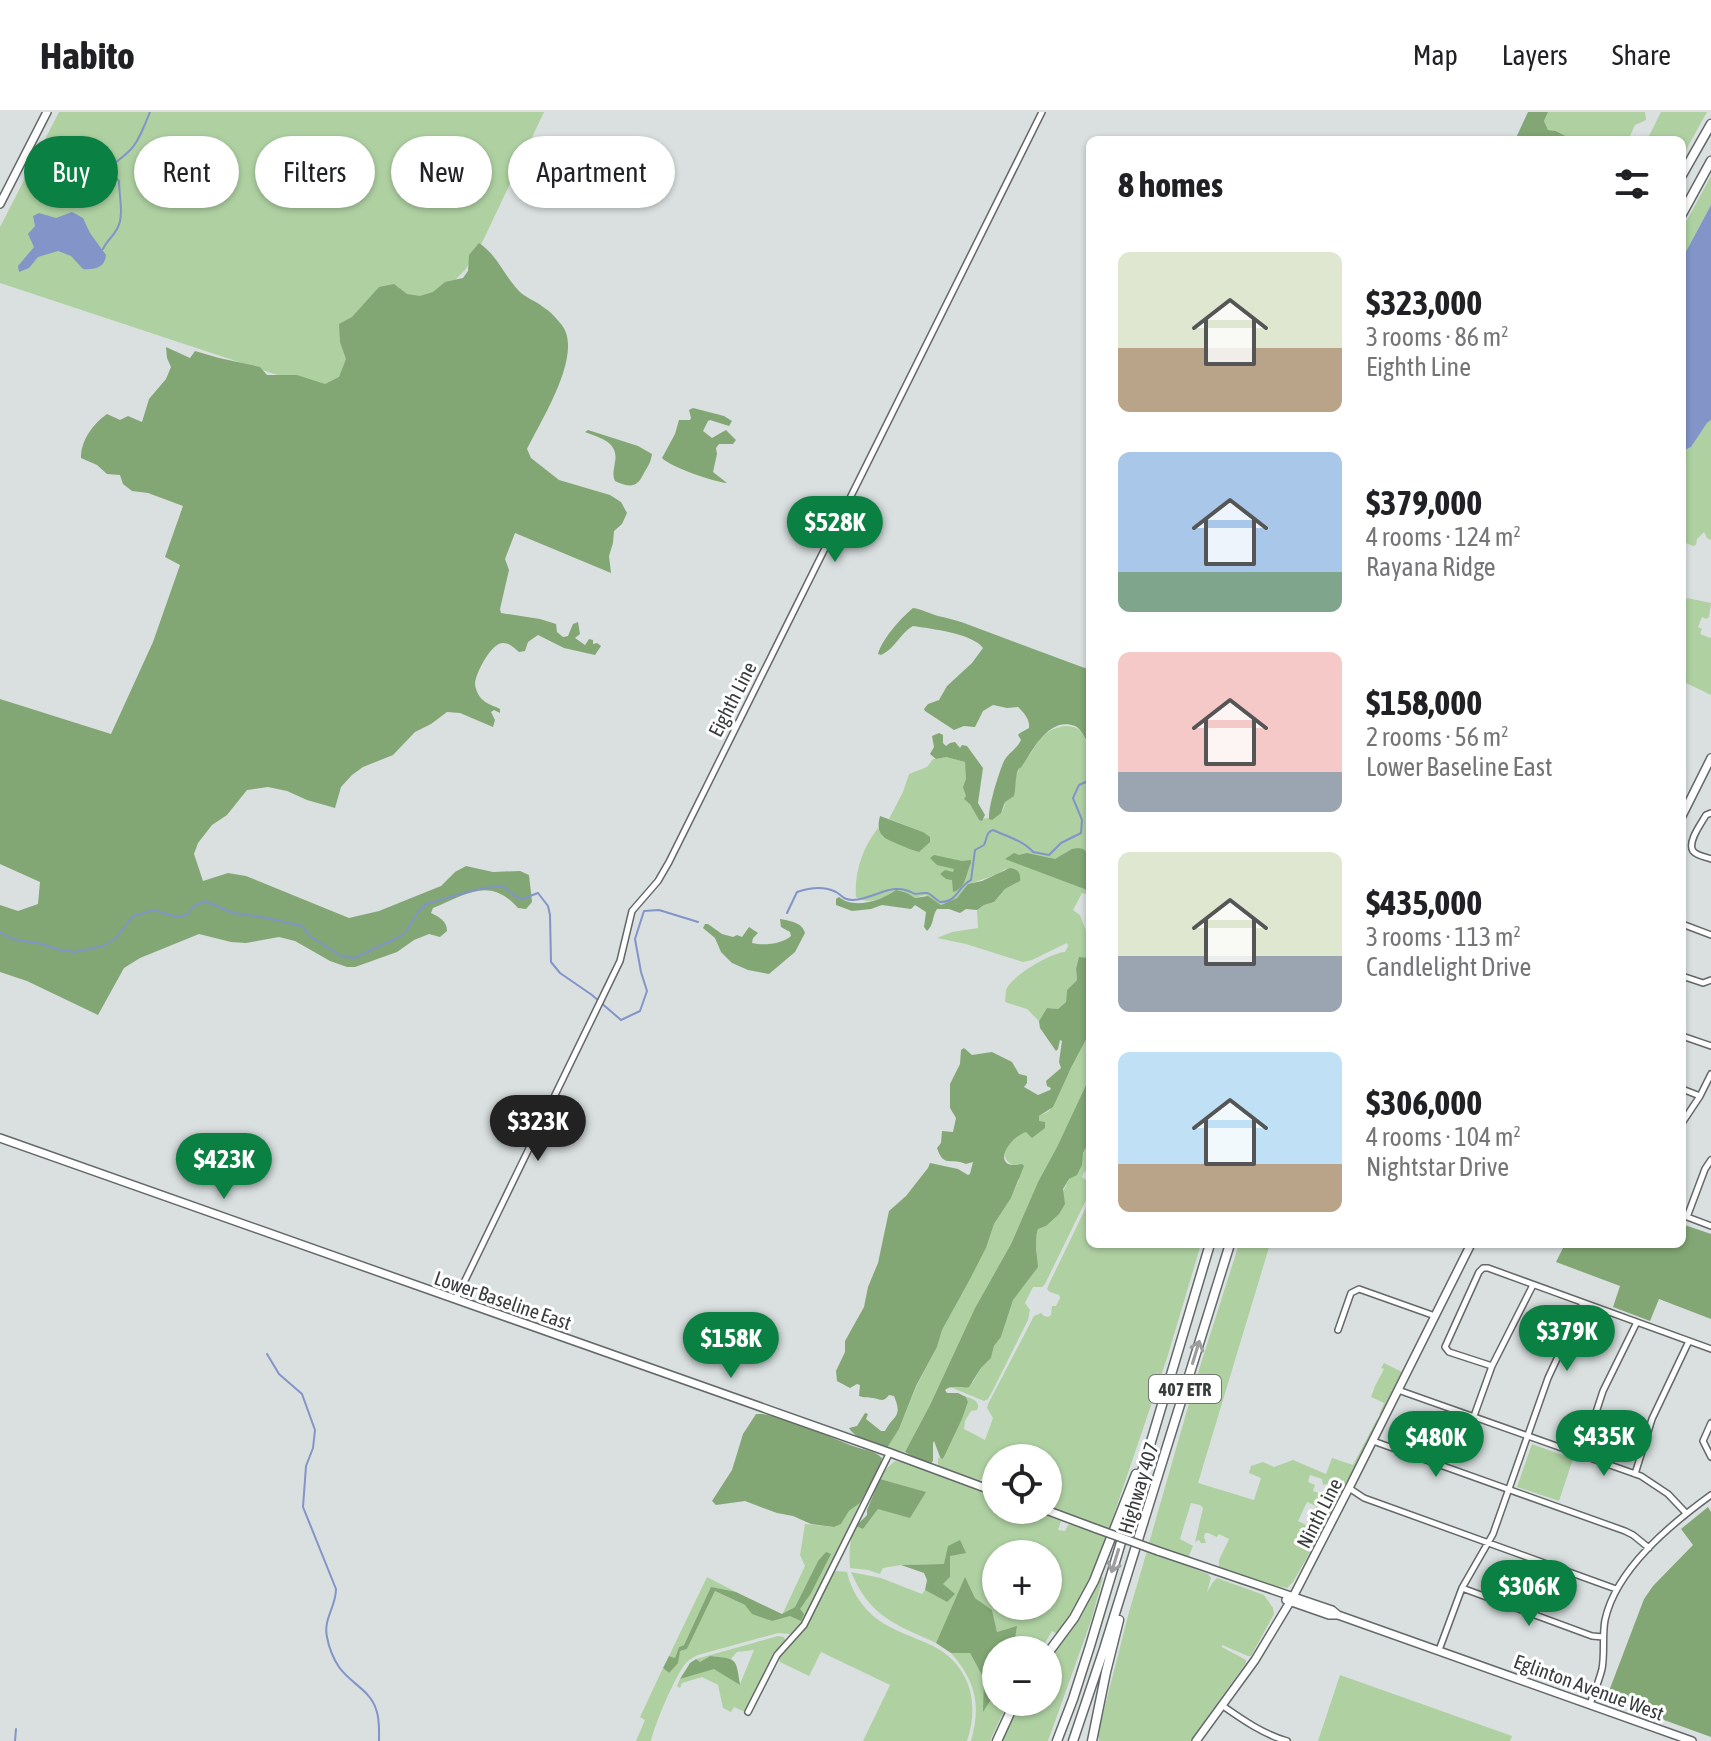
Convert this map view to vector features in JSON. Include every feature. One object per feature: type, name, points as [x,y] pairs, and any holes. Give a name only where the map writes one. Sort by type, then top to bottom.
[{"type":"highway","points":[[1686,168],[1711,124]]},
{"type":"highway","points":[[1686,207],[1711,161]]},
{"type":"highway","name":"Highway 407","points":[[1057,1741],[1090,1646],[1209,1248]]},
{"type":"highway","name":"Highway 407","points":[[1073,1741],[1229,1248]]},
{"type":"highway","points":[[1061,1636],[1094,1581],[1136,1473],[1145,1460]]},
{"type":"highway","points":[[1092,1741],[1140,1534]]},
{"type":"highway","points":[[997,1741],[1009,1716]]},
{"type":"main road","points":[[0,204],[47,112]]},
{"type":"main road","points":[[1686,808],[1711,759]]},
{"type":"main road","name":"Lower Baseline East","points":[[0,1138],[982,1487]]},
{"type":"main road","name":"Ninth Line","points":[[1196,1741],[1253,1662],[1291,1599],[1469,1248]]},
{"type":"main road","name":"Eglinton Avenue West","points":[[1062,1516],[1692,1741]]},
{"type":"street","name":"Eighth Line","points":[[456,1300],[602,1000],[624,951],[632,911],[658,881],[669,862],[1042,112]]},
{"type":"street","points":[[1711,813],[1706,815],[1691,843],[1691,849],[1711,859]]},
{"type":"street","points":[[1686,926],[1711,935]]},
{"type":"street","points":[[1686,977],[1703,983],[1711,980]]},
{"type":"street","points":[[1686,1037],[1711,1046]]},
{"type":"street","points":[[1686,1117],[1711,1074]]},
{"type":"street","points":[[1686,1091],[1700,1096]]},
{"type":"street","points":[[1686,1214],[1711,1160]]},
{"type":"street","points":[[1686,1216],[1711,1226]]},
{"type":"street","points":[[1492,1366],[1449,1352],[1445,1347],[1483,1268],[1711,1349]]},
{"type":"street","points":[[1474,1416],[1492,1366],[1533,1285]]},
{"type":"street","points":[[1338,1330],[1351,1293],[1359,1289],[1435,1316]]},
{"type":"street","points":[[1439,1650],[1462,1588],[1489,1543],[1548,1378],[1583,1303]]},
{"type":"street","points":[[1582,1455],[1603,1391],[1637,1322]]},
{"type":"street","points":[[1635,1474],[1652,1419],[1689,1341]]},
{"type":"street","points":[[1398,1390],[1635,1474],[1661,1489],[1686,1513]]},
{"type":"street","points":[[1711,1423],[1703,1441],[1711,1457]]},
{"type":"street","points":[[1373,1441],[1625,1531],[1649,1548]]},
{"type":"street","points":[[748,1712],[777,1655],[804,1625],[890,1452]]},
{"type":"street","points":[[1349,1488],[1364,1498],[1616,1589]]},
{"type":"street","points":[[1590,1704],[1602,1670],[1607,1611],[1616,1589],[1649,1548],[1686,1513],[1711,1495]]},
{"type":"street","points":[[1462,1588],[1592,1636],[1603,1637]]},
{"type":"street","points":[[1223,1706],[1246,1723],[1287,1741]]},
{"type":"green space","points":[[59,112],[544,112],[533,136],[508,136],[508,188],[479,249],[465,270],[341,396],[0,283],[0,227],[24,180],[24,208],[118,208],[118,136],[47,136]]},
{"type":"green space","points":[[1528,112],[1548,112],[1544,121],[1548,130],[1565,136],[1517,136]]},
{"type":"green space","points":[[1548,112],[1645,112],[1646,120],[1635,125],[1630,136],[1565,136],[1548,130],[1544,121]]},
{"type":"green space","points":[[1661,112],[1707,112],[1686,150],[1686,136],[1649,136]]},
{"type":"green space","points":[[1711,176],[1711,205],[1686,252],[1686,222]]},
{"type":"green space","points":[[479,243],[521,293],[555,317],[567,336],[568,351],[558,386],[527,449],[531,458],[559,480],[610,495],[621,502],[627,513],[614,531],[609,556],[611,573],[515,533],[505,559],[509,570],[501,613],[556,624],[557,632],[563,637],[568,636],[573,624],[578,622],[580,634],[575,638],[585,645],[589,639],[601,646],[595,655],[564,648],[538,635],[528,642],[525,651],[519,652],[505,643],[498,644],[485,659],[475,683],[482,699],[500,709],[500,713],[491,712],[495,720],[493,727],[460,713],[447,712],[415,732],[393,755],[352,775],[341,787],[335,808],[268,787],[247,790],[227,815],[212,825],[198,843],[194,854],[203,881],[228,873],[246,876],[349,918],[379,911],[441,886],[466,866],[493,872],[520,871],[529,875],[532,902],[526,909],[518,908],[508,898],[488,890],[467,893],[433,908],[431,913],[442,920],[447,928],[440,937],[429,934],[397,952],[355,967],[330,961],[295,941],[279,937],[246,943],[199,934],[140,958],[124,968],[98,1015],[27,981],[0,972],[0,905],[18,911],[38,904],[40,882],[0,864],[0,699],[111,734],[153,642],[180,565],[165,557],[183,506],[148,493],[132,491],[123,484],[120,475],[107,474],[97,465],[81,458],[89,433],[107,414],[120,420],[128,416],[142,422],[149,399],[166,379],[171,367],[166,347],[190,358],[195,351],[260,367],[267,375],[297,375],[325,384],[339,377],[346,359],[340,342],[339,324],[352,317],[379,287],[394,284],[407,294],[420,296],[433,292],[445,282],[463,278],[468,271],[469,255]]},
{"type":"green space","points":[[693,408],[732,421],[729,426],[710,420],[703,431],[712,438],[726,430],[736,440],[733,444],[719,444],[716,448],[713,472],[727,483],[693,474],[662,458],[679,420],[690,420],[689,410]]},
{"type":"green space","points":[[1711,420],[1711,540],[1704,532],[1693,546],[1686,543],[1686,450]]},
{"type":"green space","points":[[588,430],[638,446],[652,454],[639,482],[629,486],[615,481],[614,450],[607,442],[585,432]]},
{"type":"green space","points":[[1686,600],[1711,603],[1709,617],[1702,617],[1698,627],[1702,629],[1700,634],[1711,637],[1711,695],[1686,683]]},
{"type":"green space","points":[[913,608],[920,609],[1086,669],[1086,740],[1075,726],[1066,724],[1050,730],[1018,770],[1014,796],[1005,802],[1001,813],[992,820],[989,819],[990,806],[999,773],[1006,758],[1021,740],[1018,735],[1029,728],[1028,719],[1018,707],[993,705],[983,711],[975,727],[964,726],[954,730],[925,711],[928,704],[939,700],[947,686],[983,648],[961,635],[913,626],[886,652],[878,654],[883,642]]},
{"type":"green space","points":[[1070,726],[1078,729],[1086,740],[1086,894],[1082,893],[1073,910],[1080,915],[1086,931],[1086,958],[1076,969],[1077,980],[1067,990],[1066,1002],[1058,1009],[1047,1008],[1039,1021],[1027,1009],[1005,1002],[1006,990],[1017,977],[1033,966],[1065,952],[1067,943],[1023,962],[937,938],[978,928],[977,910],[994,902],[1005,889],[1020,881],[1005,869],[969,884],[957,898],[941,905],[925,895],[915,898],[899,894],[863,900],[856,897],[856,878],[864,852],[878,828],[882,836],[898,844],[923,832],[889,819],[909,774],[927,767],[933,759],[946,757],[965,762],[970,803],[979,820],[991,817],[1002,811],[1014,788],[1019,769],[1041,739],[1053,730]]},
{"type":"green space","points":[[943,735],[946,746],[955,742],[960,748],[967,746],[983,768],[978,803],[985,815],[982,821],[964,799],[965,762],[946,757],[936,759],[930,754],[934,747],[932,736]]},
{"type":"green space","points":[[880,816],[923,832],[930,837],[930,842],[919,852],[889,840],[880,832]]},
{"type":"green space","points":[[1072,849],[1086,852],[1086,889],[1005,859],[1014,853],[1027,853],[1055,859]]},
{"type":"green space","points":[[934,855],[971,860],[961,888],[953,892],[952,880],[940,874],[945,870],[953,872],[954,869],[937,865],[930,858]]},
{"type":"green space","points":[[1010,868],[1018,872],[1020,881],[1005,889],[994,902],[960,913],[937,909],[927,931],[924,927],[926,912],[915,905],[911,909],[882,905],[852,911],[836,905],[839,897],[860,903],[876,900],[896,890],[915,898],[928,896],[941,905],[957,898],[968,884]]},
{"type":"green space","points":[[780,919],[798,924],[805,933],[795,952],[769,974],[732,963],[721,952],[715,938],[703,928],[708,924],[722,934],[742,937],[749,927],[758,933],[752,943],[773,944],[791,936],[781,927]]},
{"type":"green space","points":[[1079,957],[1086,958],[1086,1040],[1053,1107],[1039,1116],[1039,1121],[1045,1122],[1045,1128],[1032,1138],[1026,1132],[1018,1136],[1007,1147],[1004,1159],[1007,1163],[1024,1166],[1011,1198],[994,1224],[986,1248],[942,1330],[899,1429],[887,1448],[872,1444],[849,1428],[857,1426],[865,1413],[868,1414],[866,1419],[885,1431],[897,1412],[894,1396],[889,1395],[882,1400],[859,1396],[860,1385],[850,1388],[837,1381],[836,1371],[845,1352],[845,1341],[864,1307],[878,1263],[889,1211],[906,1196],[930,1163],[970,1174],[973,1162],[966,1164],[946,1160],[937,1148],[941,1143],[942,1131],[953,1132],[956,1118],[950,1108],[950,1084],[960,1064],[961,1050],[964,1048],[972,1055],[992,1052],[1012,1062],[1019,1074],[1027,1076],[1024,1087],[1038,1095],[1050,1090],[1046,1081],[1061,1068],[1062,1041],[1056,1051],[1040,1028],[1039,1021],[1047,1008],[1058,1009],[1066,1002],[1067,990],[1077,980]]},
{"type":"green space","points":[[1086,1040],[1086,1085],[1011,1244],[975,1308],[905,1452],[887,1448],[899,1429],[942,1330],[986,1248],[994,1224],[1019,1180],[1014,1166],[1004,1154],[1006,1147],[1039,1121],[1039,1116],[1049,1111]]},
{"type":"green space","points":[[1086,1085],[1086,1147],[1082,1165],[1063,1189],[1065,1204],[1059,1214],[1038,1229],[1038,1267],[1013,1300],[991,1358],[969,1387],[945,1390],[966,1397],[968,1402],[944,1457],[940,1457],[934,1441],[933,1461],[923,1462],[905,1452]]},
{"type":"green space","points":[[1086,1146],[1086,1171],[1082,1177],[1086,1180],[1086,1200],[1045,1284],[1033,1287],[1025,1303],[1030,1310],[1028,1320],[992,1392],[984,1401],[951,1387],[963,1388],[973,1382],[991,1358],[1013,1300],[1037,1252],[1035,1241],[1038,1229],[1046,1226],[1069,1179],[1078,1170]]},
{"type":"green space","points":[[1086,1207],[1086,1248],[1200,1248],[1168,1355],[1109,1529],[1062,1511],[1062,1444],[982,1444],[982,1478],[979,1482],[938,1465],[938,1458],[944,1457],[962,1419],[968,1402],[966,1397],[976,1401],[978,1407],[971,1411],[964,1429],[985,1440],[993,1418],[988,1404],[1034,1316],[1041,1313],[1048,1317],[1052,1306],[1056,1306],[1059,1295],[1047,1289]]},
{"type":"green space","points":[[1686,1225],[1711,1234],[1711,1319],[1659,1299],[1650,1321],[1613,1307],[1620,1286],[1556,1262],[1563,1248],[1686,1248]]},
{"type":"green space","points":[[1238,1248],[1269,1248],[1198,1483],[1254,1500],[1261,1478],[1249,1473],[1251,1466],[1263,1462],[1274,1467],[1293,1460],[1326,1474],[1332,1458],[1353,1465],[1378,1421],[1346,1484],[1333,1482],[1323,1485],[1322,1479],[1310,1475],[1308,1482],[1315,1485],[1313,1491],[1324,1495],[1335,1485],[1345,1487],[1328,1521],[1313,1514],[1316,1506],[1307,1502],[1298,1521],[1306,1525],[1310,1516],[1326,1524],[1287,1588],[1254,1581],[1219,1568],[1219,1560],[1229,1539],[1219,1534],[1217,1537],[1205,1533],[1206,1543],[1195,1542],[1203,1508],[1200,1505],[1191,1503],[1180,1539],[1193,1546],[1189,1556],[1149,1543]]},
{"type":"green space","points":[[1384,1363],[1402,1372],[1379,1415],[1384,1403],[1371,1397]]},
{"type":"green space","points":[[756,1414],[790,1421],[882,1458],[860,1503],[849,1511],[841,1524],[834,1527],[811,1524],[745,1501],[716,1505],[712,1501],[732,1470],[743,1434]]},
{"type":"green space","points":[[1532,1444],[1573,1459],[1559,1501],[1517,1487]]},
{"type":"green space","points":[[895,1461],[904,1462],[982,1492],[982,1524],[1060,1524],[1058,1530],[1065,1531],[1068,1525],[1073,1524],[1107,1537],[1080,1600],[1057,1634],[1052,1631],[1049,1636],[1015,1636],[1016,1627],[997,1632],[994,1620],[1062,1620],[1062,1540],[982,1540],[982,1603],[975,1598],[965,1578],[936,1643],[875,1609],[851,1572],[881,1578],[922,1594],[925,1590],[947,1602],[943,1584],[950,1577],[950,1556],[960,1540],[944,1564],[901,1565],[883,1568],[880,1574],[850,1568],[850,1547],[856,1526],[863,1529],[878,1509],[925,1492],[880,1479]]},
{"type":"green space","points":[[880,1479],[926,1492],[910,1518],[878,1509],[863,1529],[856,1526],[867,1515]]},
{"type":"green space","points":[[860,1503],[800,1628],[790,1634],[778,1633],[691,1659],[682,1668],[672,1688],[651,1741],[636,1741],[645,1720],[640,1717],[663,1668],[669,1673],[680,1651],[687,1649],[715,1591],[771,1621],[802,1606],[813,1586],[818,1561],[795,1607],[782,1615],[805,1566],[800,1555],[805,1524],[834,1527],[841,1524],[849,1511]]},
{"type":"green space","points":[[1708,1507],[1711,1512],[1711,1737],[1606,1699],[1644,1599],[1693,1545],[1681,1529]]},
{"type":"green space","points":[[960,1540],[966,1553],[950,1556],[950,1577],[943,1584],[955,1594],[947,1602],[925,1590],[927,1580],[924,1573],[901,1565],[944,1564],[948,1546]]},
{"type":"green space","points":[[1147,1551],[1208,1574],[1211,1578],[1207,1592],[1217,1578],[1264,1595],[1274,1614],[1251,1656],[1222,1645],[1246,1663],[1190,1741],[1099,1741],[1098,1733]]},
{"type":"green space","points":[[826,1552],[831,1554],[800,1609],[804,1614],[801,1621],[790,1616],[772,1621],[752,1614],[745,1605],[715,1591],[687,1649],[680,1651],[678,1663],[669,1673],[663,1668],[669,1656],[675,1658],[679,1647],[684,1645],[711,1587],[736,1592],[782,1614],[795,1607],[818,1561]]},
{"type":"green space","points":[[833,1572],[847,1572],[858,1598],[877,1619],[933,1646],[956,1664],[969,1686],[972,1699],[967,1741],[863,1741],[890,1685],[821,1652],[809,1676],[780,1662],[779,1658],[803,1630]]},
{"type":"green space","points":[[707,1577],[736,1592],[711,1588],[684,1645],[679,1647],[675,1658],[669,1656]]},
{"type":"green space","points":[[965,1577],[975,1598],[982,1603],[982,1620],[994,1620],[997,1632],[1017,1626],[1015,1636],[982,1636],[982,1675],[970,1653],[951,1653],[936,1643]]},
{"type":"green space","points":[[1103,1577],[1092,1618],[1062,1702],[1062,1641]]},
{"type":"green space","points":[[778,1636],[784,1637],[786,1642],[771,1659],[745,1712],[734,1707],[731,1712],[723,1708],[718,1685],[702,1677],[682,1683],[680,1688],[677,1686],[680,1679],[714,1668],[740,1684],[754,1650],[737,1652],[731,1659],[710,1656],[700,1662],[696,1659]]},
{"type":"green space","points":[[951,1653],[970,1653],[982,1675],[982,1716],[1002,1716],[990,1741],[971,1741],[976,1705],[971,1684]]},
{"type":"green space","points":[[710,1656],[734,1661],[740,1685],[714,1669],[680,1679],[690,1663]]},
{"type":"green space","points":[[1340,1675],[1512,1736],[1510,1741],[1318,1741]]},
{"type":"green space","points":[[1014,1716],[1057,1716],[1048,1741],[1002,1741]]},
{"type":"water","points":[[1711,205],[1711,420],[1686,450],[1686,252]]},
{"type":"water","points":[[72,212],[83,218],[106,255],[104,263],[83,269],[71,256],[58,251],[38,257],[29,268],[19,272],[18,266],[34,247],[28,234],[35,226],[33,216],[39,213],[56,218]]},
{"type":"waterway","points":[[118,160],[133,146],[150,112]]},
{"type":"waterway","points":[[103,249],[120,222],[118,180]]},
{"type":"waterway","points":[[787,913],[797,892],[816,888],[831,890],[850,900],[899,889],[915,894],[927,893],[940,902],[946,902],[971,880],[975,850],[984,845],[991,831],[1014,839],[1033,852],[1049,855],[1061,843],[1081,833],[1082,820],[1073,798],[1079,785],[1086,782]]},
{"type":"waterway","points":[[0,932],[12,939],[74,952],[103,946],[115,939],[133,916],[154,910],[177,917],[187,915],[194,906],[205,901],[233,913],[302,926],[310,936],[341,956],[354,958],[405,933],[426,904],[475,890],[503,886],[522,899],[538,893],[548,906],[550,915],[551,962],[560,973],[621,1020],[640,1011],[647,991],[635,939],[644,911],[659,910],[698,922]]},
{"type":"waterway","points":[[267,1354],[279,1374],[302,1394],[315,1430],[313,1448],[306,1466],[303,1507],[336,1589],[327,1637],[339,1667],[373,1702],[378,1717],[379,1741]]},
{"type":"waterway","points":[[15,1741],[16,1729]]}]
